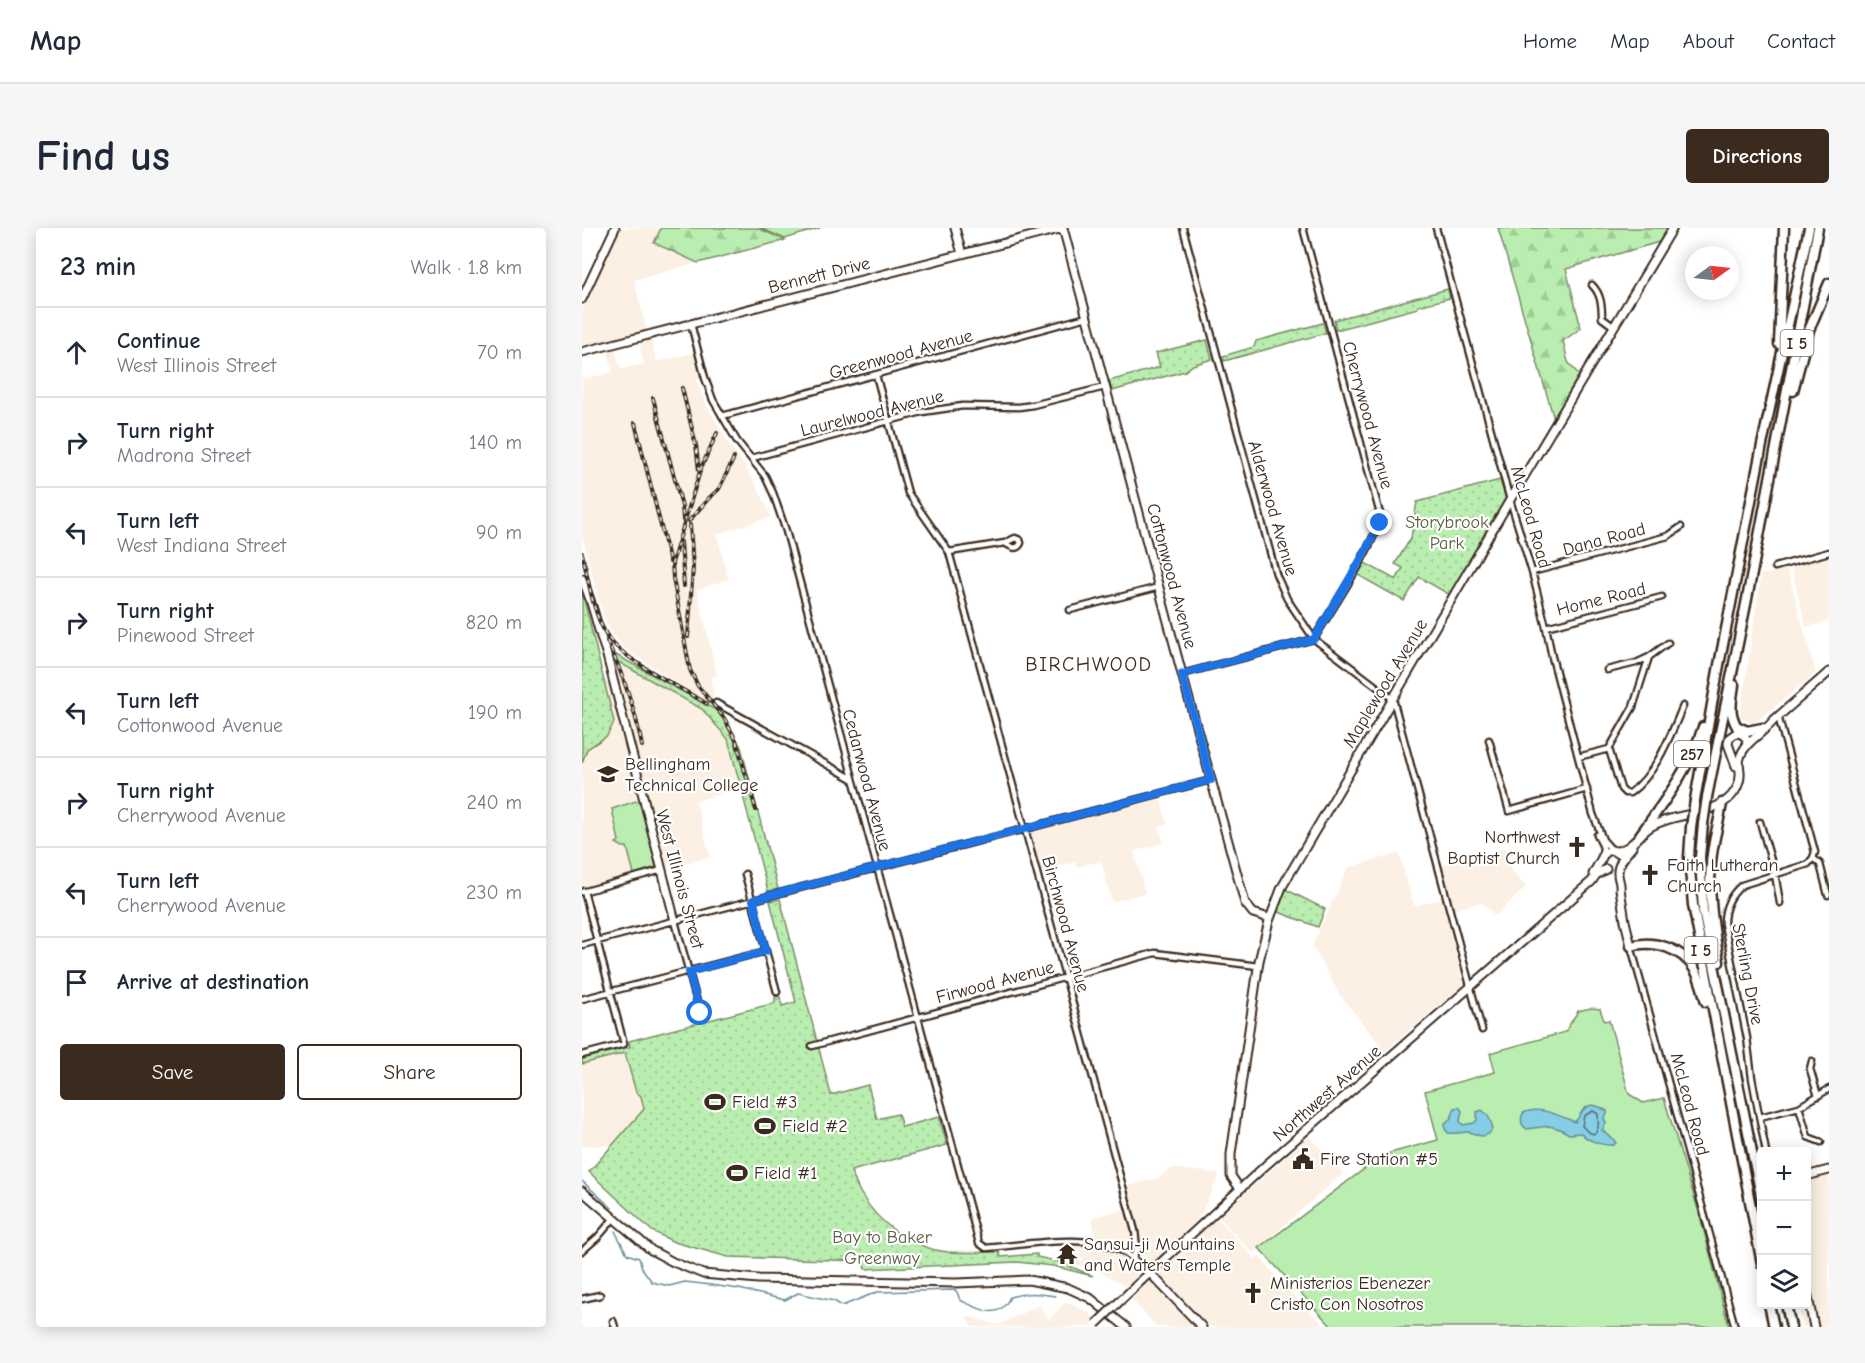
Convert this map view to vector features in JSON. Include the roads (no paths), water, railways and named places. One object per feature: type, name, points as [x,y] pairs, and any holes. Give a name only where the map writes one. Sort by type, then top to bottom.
[{"type":"highway","points":[[1762,445],[1779,346],[1784,228]]},
{"type":"highway","name":"I 5","points":[[1757,1242],[1693,905],[1689,857],[1695,800],[1719,665],[1762,445],[1809,228]]},
{"type":"highway","name":"I 5","points":[[1757,1180],[1703,911],[1700,875],[1703,824],[1818,228]]},
{"type":"highway","points":[[1775,458],[1809,330],[1829,283]]},
{"type":"highway","points":[[1742,734],[1735,724],[1731,708],[1747,599]]},
{"type":"highway","name":"257","points":[[1640,835],[1689,759],[1708,710],[1719,665]]},
{"type":"highway","points":[[1735,724],[1747,731],[1762,728]]},
{"type":"highway","points":[[1722,803],[1710,873],[1714,928],[1727,1025]]},
{"type":"highway","points":[[1631,946],[1646,944],[1667,947],[1679,953],[1692,965],[1701,984],[1724,1071]]},
{"type":"highway","points":[[1768,1309],[1769,1327]]},
{"type":"highway","points":[[1769,1309],[1774,1327]]},
{"type":"highway","points":[[1784,1309],[1786,1327]]},
{"type":"highway","points":[[1784,1309],[1791,1327]]},
{"type":"street","points":[[582,299],[615,228]]},
{"type":"street","points":[[955,228],[962,254]]},
{"type":"street","name":"Bennett Drive","points":[[582,352],[1063,228]]},
{"type":"street","name":"Cottonwood Avenue","points":[[1063,228],[1245,903],[1253,913],[1269,918]]},
{"type":"street","name":"Alderwood Avenue","points":[[1183,228],[1276,573],[1287,598],[1314,639],[1393,699]]},
{"type":"street","name":"Cherrywood Avenue","points":[[1303,228],[1380,514],[1378,528],[1314,639]]},
{"type":"street","name":"McLeod Road","points":[[1436,228],[1510,500],[1532,572],[1597,835],[1602,847],[1602,858]]},
{"type":"street","name":"Maplewood Avenue","points":[[1240,1189],[1231,1176],[1230,1164],[1258,966],[1269,918],[1288,875],[1673,228]]},
{"type":"street","points":[[1592,285],[1598,290],[1602,302],[1602,318],[1613,326]]},
{"type":"street","name":"Greenwood Avenue","points":[[722,416],[1087,317]]},
{"type":"street","name":"Cedarwood Avenue","points":[[691,324],[713,400],[737,441],[752,458],[773,493],[786,531],[979,1243],[986,1248],[1092,1241],[1121,1251],[1133,1258]]},
{"type":"street","name":"Birchwood Avenue","points":[[876,375],[908,493],[949,552],[1135,1231],[1137,1248],[1133,1258]]},
{"type":"street","name":"Laurelwood Avenue","points":[[752,458],[922,412],[949,407],[1033,405],[1105,387]]},
{"type":"street","name":"Dana Road","points":[[1532,572],[1668,536],[1681,526]]},
{"type":"street","points":[[949,552],[1005,543]]},
{"type":"street","points":[[1775,567],[1829,552]]},
{"type":"street","name":"West Illinois Street","points":[[582,579],[606,652],[700,1013]]},
{"type":"street","points":[[1070,610],[1159,587]]},
{"type":"street","name":"Home Road","points":[[1546,627],[1662,597]]},
{"type":"street","points":[[1182,674],[1314,639]]},
{"type":"street","points":[[1607,670],[1636,663],[1649,657],[1668,643]]},
{"type":"street","points":[[1578,757],[1609,749],[1633,707],[1649,657]]},
{"type":"street","points":[[1708,809],[1722,800],[1733,787],[1737,769],[1728,743],[1729,738],[1734,733],[1748,736],[1755,734],[1829,672]]},
{"type":"street","points":[[1393,699],[1482,1030]]},
{"type":"street","points":[[716,704],[853,779]]},
{"type":"street","points":[[1609,749],[1621,789],[1625,793],[1630,793],[1644,778],[1665,748],[1683,706]]},
{"type":"street","points":[[1731,749],[1737,752],[1745,748],[1776,718]]},
{"type":"street","points":[[1776,718],[1815,852],[1813,858],[1820,864],[1828,895]]},
{"type":"street","points":[[1658,824],[1635,844],[1615,870],[1607,870],[1602,866],[1602,858],[1608,851],[1624,850],[1640,835],[1658,824],[1668,819],[1708,809],[1731,796],[1738,786],[1739,759],[1747,741],[1742,734]]},
{"type":"street","points":[[1489,740],[1509,811],[1587,789]]},
{"type":"street","points":[[582,945],[1211,780]]},
{"type":"street","name":"McLeod Road","points":[[1593,814],[1603,840],[1614,851]]},
{"type":"street","points":[[1760,822],[1776,874],[1780,903]]},
{"type":"street","points":[[1614,851],[1620,855],[1620,864]]},
{"type":"street","name":"Northwest Avenue","points":[[1585,886],[1602,858]]},
{"type":"street","name":"Sterling Drive","points":[[1765,1147],[1724,914],[1734,892],[1742,885],[1808,864],[1813,858]]},
{"type":"street","name":"McLeod Road","points":[[1620,864],[1618,872],[1624,921],[1735,1327]]},
{"type":"street","points":[[582,1055],[624,1044],[583,891],[662,870]]},
{"type":"street","name":"McLeod Road","points":[[1607,870],[1614,877],[1620,889]]},
{"type":"street","name":"Northwest Avenue","points":[[1094,1325],[1240,1189],[1592,881],[1596,875],[1607,870]]},
{"type":"street","points":[[745,874],[777,992]]},
{"type":"street","points":[[582,999],[766,951]]},
{"type":"street","name":"Firwood Avenue","points":[[812,1046],[1155,952],[1258,966]]},
{"type":"street","points":[[1812,1060],[1810,1069],[1818,1096]]},
{"type":"street","points":[[1760,1117],[1799,1107],[1829,1089]]},
{"type":"street","points":[[1799,1107],[1809,1137],[1821,1142]]},
{"type":"street","points":[[1811,1175],[1829,1170]]},
{"type":"street","points":[[582,1191],[612,1220],[651,1250],[703,1274],[759,1279],[956,1283],[1029,1280],[1068,1288],[1083,1295],[1100,1305],[1126,1327]]},
{"type":"street","points":[[582,1251],[612,1220]]},
{"type":"street","points":[[1133,1258],[1202,1327]]},
{"type":"street","points":[[582,1299],[600,1295]]},
{"type":"street","points":[[1811,1309],[1813,1327]]},
{"type":"water","points":[[1592,1105],[1607,1111],[1604,1118],[1606,1124],[1602,1130],[1614,1140],[1616,1143],[1613,1145],[1596,1142],[1581,1133],[1569,1134],[1549,1126],[1527,1129],[1523,1126],[1523,1113],[1529,1111],[1549,1112],[1575,1122],[1583,1110]]},
{"type":"water","points":[[1459,1107],[1462,1111],[1460,1121],[1463,1125],[1474,1123],[1477,1120],[1477,1112],[1482,1110],[1492,1124],[1491,1132],[1482,1136],[1468,1132],[1448,1133],[1445,1123],[1451,1118],[1455,1108]]},
{"type":"waterway","points":[[582,1181],[612,1208]]},
{"type":"waterway","points":[[615,1231],[627,1254],[639,1258],[642,1268],[652,1282],[669,1286],[685,1282],[711,1285],[785,1300],[798,1293],[834,1301],[842,1306],[877,1292],[955,1290],[960,1300],[988,1311],[1000,1309],[1010,1297],[1016,1295],[1055,1296]]},
{"type":"railway","points":[[682,388],[696,445],[699,471]]},
{"type":"railway","points":[[653,398],[682,506],[683,520]]},
{"type":"railway","points":[[635,423],[670,562]]},
{"type":"railway","points":[[717,433],[701,468],[672,563],[690,670],[698,686],[724,718],[736,740]]},
{"type":"railway","points":[[689,521],[719,489],[734,458]]},
{"type":"railway","points":[[688,637],[693,567],[690,525]]},
{"type":"railway","points":[[681,542],[684,586]]},
{"type":"railway","points":[[582,553],[598,618],[608,637],[639,664],[707,704]]},
{"type":"railway","points":[[607,641],[628,692],[642,746]]},
{"type":"railway","points":[[732,733],[756,810]]},
{"type":"place","name":"Bellingham Technical College","points":[[608,774]]},
{"type":"place","name":"Northwest Baptist Church","points":[[1577,847]]},
{"type":"place","name":"Faith Lutheran Church","points":[[1650,875]]},
{"type":"place","name":"Field #3","points":[[715,1102]]},
{"type":"place","name":"Field #2","points":[[765,1126]]},
{"type":"place","name":"Fire Station #5","points":[[1303,1159]]},
{"type":"place","name":"Field #1","points":[[737,1173]]},
{"type":"place","name":"Sansui-ji Mountains and Waters Temple","points":[[1067,1254]]},
{"type":"place","name":"Ministerios Ebenezer Cristo Con Nosotros","points":[[1253,1293]]},
{"type":"district","name":"BIRCHWOOD","points":[[1089,664]]},
{"type":"park label","name":"Storybrook Park","points":[[1447,532]]},
{"type":"park label","name":"Bay to Baker Greenway","points":[[882,1247]]}]
